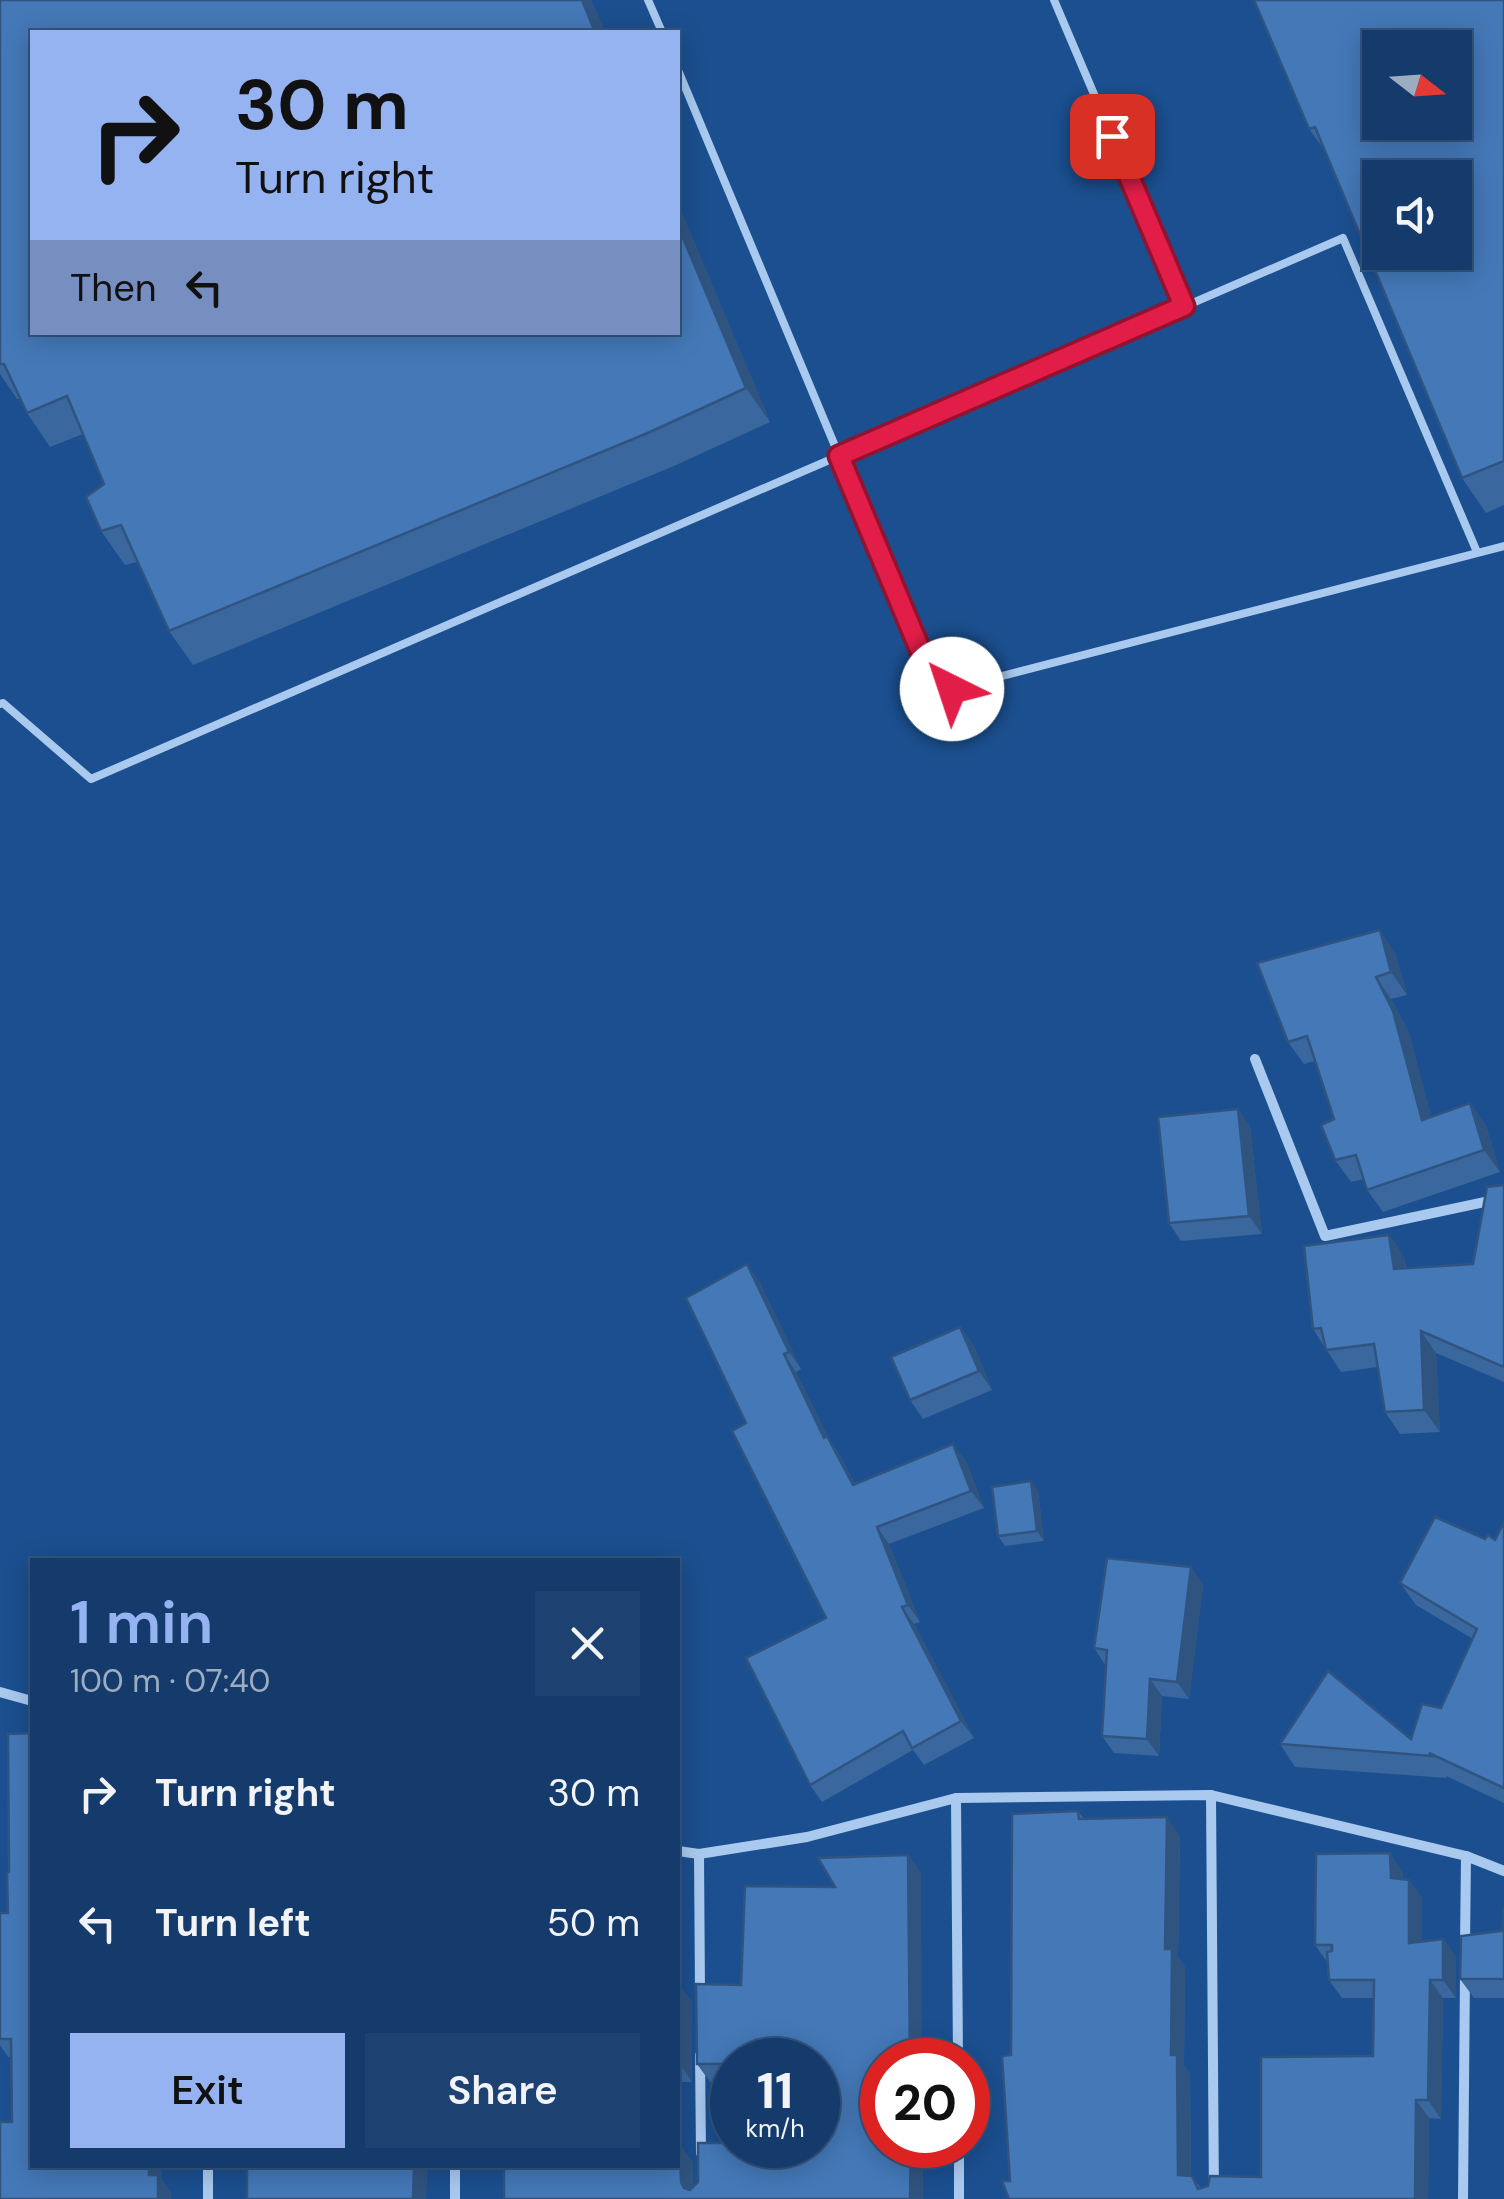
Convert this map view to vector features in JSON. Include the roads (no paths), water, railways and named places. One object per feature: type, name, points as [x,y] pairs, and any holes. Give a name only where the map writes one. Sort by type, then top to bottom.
[{"type":"street","points":[[1255,1059],[1325,1236],[1504,1198]]},
{"type":"street","points":[[0,1692],[30,1700]]},
{"type":"street","points":[[1211,1796],[1214,2199]]},
{"type":"street","points":[[680,1851],[698,1854],[807,1837],[956,1798],[1211,1796],[1466,1856],[1504,1871]]},
{"type":"street","points":[[956,1798],[958,2038]]},
{"type":"street","points":[[698,1854],[700,2008]]},
{"type":"street","points":[[1462,2199],[1466,1856]]},
{"type":"street","points":[[700,2046],[702,2161]]},
{"type":"street","points":[[208,2168],[208,2199]]},
{"type":"street","points":[[454,2199],[455,2168]]},
{"type":"street","points":[[959,2168],[959,2199]]},
{"type":"lane","points":[[648,0],[661,30]]},
{"type":"lane","points":[[1054,0],[1184,306]]},
{"type":"lane","points":[[680,75],[931,676],[952,689],[1504,546]]},
{"type":"lane","points":[[0,704],[92,778],[1343,238],[1476,552]]}]
